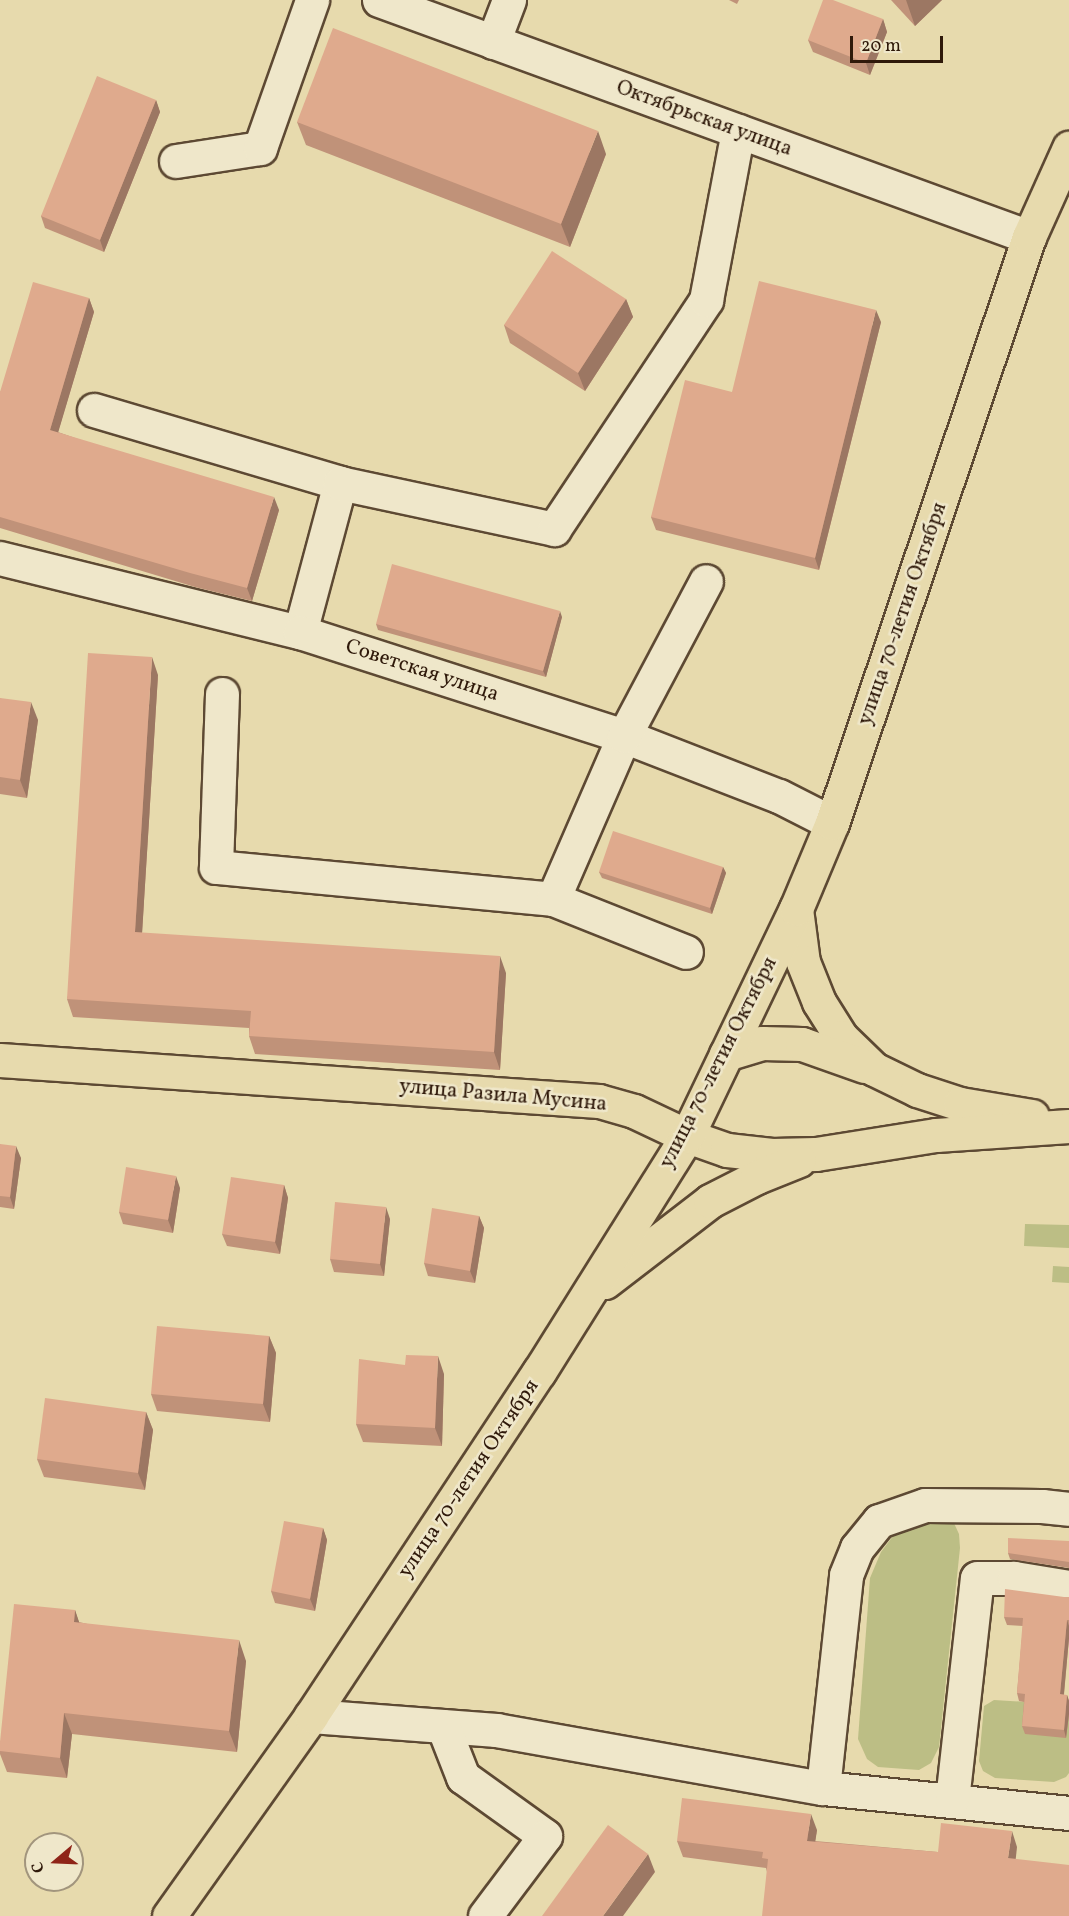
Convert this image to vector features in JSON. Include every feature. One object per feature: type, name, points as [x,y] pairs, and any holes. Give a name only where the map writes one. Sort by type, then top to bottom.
[{"type":"main road","name":"улица 70-летия Октября","points":[[168,1916],[311,1716],[587,1296],[687,1136],[796,909],[832,823],[1029,237],[1069,148]]},
{"type":"main road","points":[[796,909],[803,962],[819,1002],[841,1037],[874,1070]]},
{"type":"main road","points":[[726,1054],[762,1043],[802,1044],[874,1070],[917,1090],[960,1104],[1069,1124]]},
{"type":"main road","name":"улица Разила Мусина","points":[[0,1060],[599,1101],[634,1111],[687,1136],[727,1150],[772,1155],[816,1154],[936,1135],[1069,1124]]},
{"type":"main road","points":[[587,1296],[710,1201],[757,1177],[816,1154]]},
{"type":"street","points":[[176,161],[260,148],[312,0]]},
{"type":"street","name":"Октябрьская улица","points":[[379,0],[1029,237]]},
{"type":"street","points":[[493,42],[509,0]]},
{"type":"street","points":[[94,410],[340,483],[554,529],[706,300],[738,131]]},
{"type":"street","points":[[300,632],[340,483]]},
{"type":"street","name":"Советская улица","points":[[0,558],[300,632],[624,736],[779,796],[832,823]]},
{"type":"street","points":[[553,899],[624,736],[706,581]]},
{"type":"street","points":[[222,694],[216,867],[553,899],[686,952]]},
{"type":"street","points":[[823,1788],[846,1575],[857,1548],[879,1521],[925,1504],[1042,1506],[1069,1509]]},
{"type":"street","points":[[952,1800],[977,1578],[1014,1578],[1069,1587]]},
{"type":"street","points":[[311,1716],[496,1730],[823,1788],[1069,1813]]},
{"type":"street","points":[[443,1726],[463,1778],[544,1836],[485,1916]]},
{"type":"green space","points":[[1025,1224],[1069,1225],[1069,1248],[1024,1246]]},
{"type":"green space","points":[[1053,1266],[1069,1267],[1069,1283],[1052,1282]]},
{"type":"green space","points":[[929,1518],[953,1521],[959,1534],[960,1548],[939,1747],[931,1763],[919,1770],[878,1767],[867,1759],[858,1739],[870,1578],[881,1552],[896,1532]]},
{"type":"green space","points":[[994,1700],[1028,1702],[1069,1714],[1069,1773],[1066,1777],[1054,1782],[995,1778],[983,1771],[979,1761],[984,1706]]},
{"type":"building","points":[[823,0],[833,0],[883,19],[866,63],[808,40]]},
{"type":"building","points":[[333,28],[598,131],[561,224],[297,122]]},
{"type":"building","points":[[97,76],[156,100],[100,240],[41,216]]},
{"type":"building","points":[[552,251],[626,299],[578,373],[504,325]]},
{"type":"building","points":[[759,281],[876,310],[815,558],[651,517],[685,380],[732,392]]},
{"type":"building","points":[[33,282],[89,298],[50,430],[274,497],[247,588],[0,517],[0,392]]},
{"type":"building","points":[[392,564],[560,611],[543,671],[376,624]]},
{"type":"building","points":[[88,653],[152,657],[135,932],[500,956],[494,1052],[249,1036],[251,1011],[67,999]]},
{"type":"building","points":[[0,698],[31,702],[20,780],[0,777]]},
{"type":"building","points":[[613,831],[723,867],[710,908],[599,872]]},
{"type":"building","points":[[0,1144],[16,1146],[10,1197],[0,1196]]},
{"type":"building","points":[[126,1167],[176,1176],[168,1220],[119,1212]]},
{"type":"building","points":[[231,1177],[284,1185],[275,1242],[222,1234]]},
{"type":"building","points":[[335,1202],[386,1207],[380,1264],[330,1259]]},
{"type":"building","points":[[432,1208],[479,1216],[470,1271],[424,1263]]},
{"type":"building","points":[[157,1326],[269,1336],[263,1404],[151,1394]]},
{"type":"building","points":[[406,1355],[438,1356],[435,1428],[356,1424],[359,1359],[405,1365]]},
{"type":"building","points":[[45,1398],[146,1412],[138,1473],[37,1459]]},
{"type":"building","points":[[284,1521],[323,1528],[310,1599],[271,1591]]},
{"type":"building","points":[[1008,1538],[1069,1541],[1069,1562],[1008,1553]]},
{"type":"building","points":[[1005,1589],[1069,1597],[1069,1620],[1067,1620],[1060,1694],[1067,1695],[1064,1730],[1022,1726],[1025,1694],[1017,1693],[1023,1618],[1004,1617]]},
{"type":"building","points":[[14,1604],[75,1610],[74,1622],[239,1640],[229,1731],[64,1713],[60,1758],[0,1751]]},
{"type":"building","points":[[682,1798],[811,1814],[807,1841],[938,1852],[941,1823],[1012,1831],[1008,1858],[1069,1865],[1069,1916],[762,1916],[768,1859],[762,1858],[763,1852],[677,1841]]},
{"type":"building","points":[[608,1825],[648,1854],[603,1916],[542,1916]]}]
